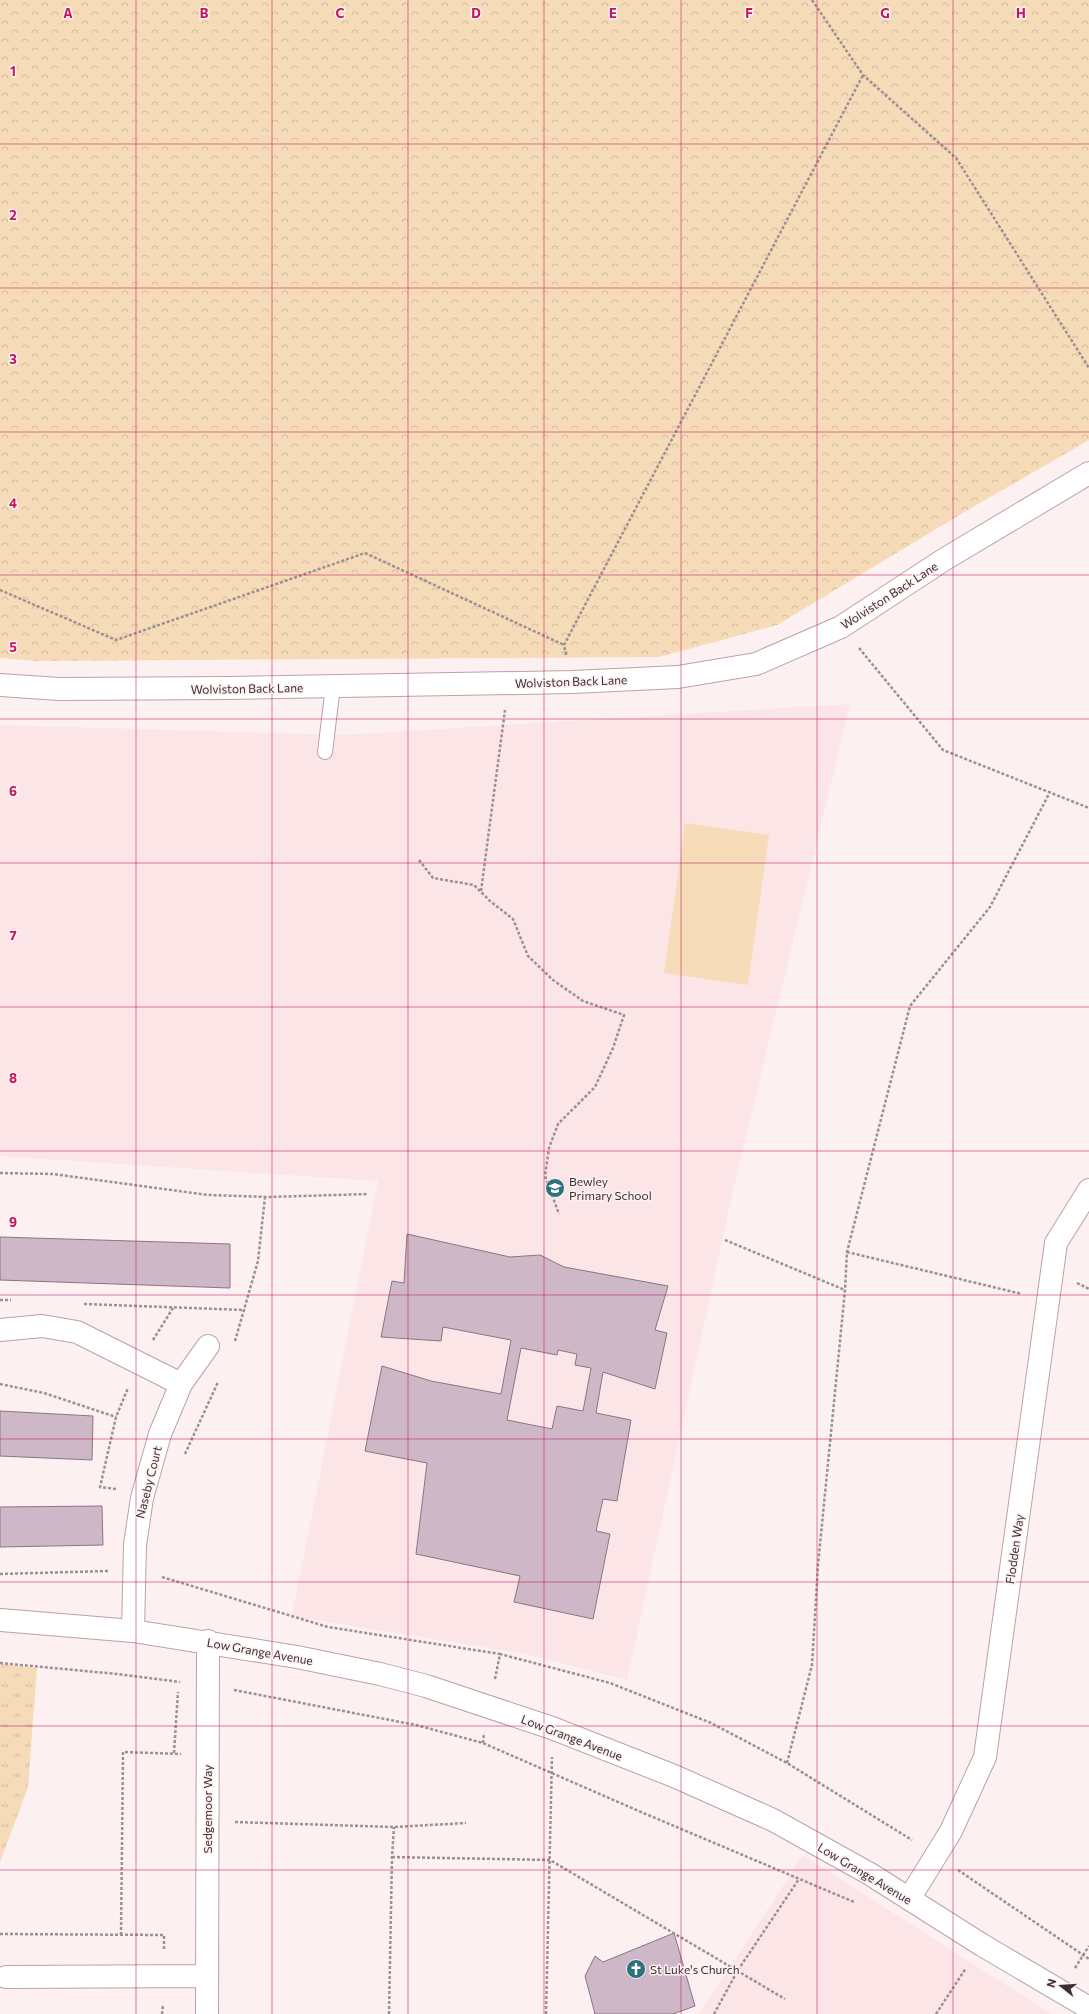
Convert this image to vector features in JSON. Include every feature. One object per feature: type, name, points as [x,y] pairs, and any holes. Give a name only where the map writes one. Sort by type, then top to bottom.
[{"type":"street","name":"Wolviston Back Lane","points":[[0,685],[59,689],[573,682],[678,677],[756,664],[841,627],[945,559],[1089,473]]},
{"type":"street","name":"Flodden Way","points":[[909,1899],[951,1831],[985,1756],[1056,1243],[1089,1190]]},
{"type":"street","points":[[0,1330],[42,1326],[77,1332],[181,1384]]},
{"type":"street","name":"Naseby Court","points":[[133,1631],[135,1545],[144,1491],[160,1434],[181,1384],[208,1346]]},
{"type":"street","name":"Low Grange Avenue","points":[[0,1620],[133,1631],[208,1642],[380,1674],[426,1686],[552,1728],[674,1776],[773,1820],[864,1871],[982,1945],[1089,2008]]},
{"type":"street","name":"Sedgemoor Way","points":[[206,2014],[208,1642]]},
{"type":"street","points":[[6,1977],[207,1976]]},
{"type":"lane","points":[[324,752],[333,686]]},
{"type":"path","points":[[812,0],[863,75],[956,158],[1089,368]]},
{"type":"path","points":[[573,682],[564,645],[863,75]]},
{"type":"path","points":[[0,590],[116,640],[365,553],[564,645]]},
{"type":"path","points":[[841,627],[943,750],[1089,808]]},
{"type":"path","points":[[481,892],[508,683]]},
{"type":"path","points":[[787,1763],[812,1666],[818,1565],[845,1290],[847,1252],[910,1006],[990,907],[1050,792]]},
{"type":"path","points":[[419,860],[433,878],[474,885],[513,919],[528,956],[553,980],[583,1001],[624,1015],[613,1048],[595,1087],[558,1124],[549,1148],[545,1176],[559,1214]]},
{"type":"path","points":[[0,1173],[53,1174],[208,1195],[265,1197],[368,1194]]},
{"type":"path","points":[[233,1348],[258,1260],[265,1197]]},
{"type":"path","points":[[725,1240],[845,1290]]},
{"type":"path","points":[[847,1252],[1048,1300]]},
{"type":"path","points":[[0,1300],[14,1300]]},
{"type":"path","points":[[81,1304],[245,1310]]},
{"type":"path","points":[[144,1491],[100,1487],[116,1417],[138,1363],[174,1308]]},
{"type":"path","points":[[184,1455],[219,1380]]},
{"type":"path","points":[[0,1384],[44,1393],[116,1417]]},
{"type":"path","points":[[0,1574],[134,1570],[328,1627],[500,1654],[610,1683],[711,1723],[787,1763],[936,1855],[1089,1960]]},
{"type":"path","points":[[483,1742],[488,1707],[500,1654]]},
{"type":"path","points":[[0,1663],[117,1674],[254,1693],[408,1724],[483,1742],[641,1812],[854,1902]]},
{"type":"path","points":[[174,1754],[179,1682]]},
{"type":"path","points":[[546,2014],[552,1728]]},
{"type":"path","points":[[121,1935],[123,1752],[207,1755]]},
{"type":"path","points":[[207,1821],[394,1827],[466,1823]]},
{"type":"path","points":[[389,2014],[394,1827]]},
{"type":"path","points":[[392,1857],[550,1860],[785,1998]]},
{"type":"path","points":[[714,2014],[738,1970],[799,1879]]},
{"type":"path","points":[[936,2014],[982,1945]]},
{"type":"shaded area","name":"Bewley Primary School","points":[[850,704],[732,1195],[627,1680],[526,1654],[292,1616],[378,1181],[0,1156],[0,725],[342,735]]},
{"type":"shaded area","points":[[803,1855],[1051,2014],[699,2014]]},
{"type":"green space","points":[[0,0],[1089,0],[1089,440],[966,511],[777,625],[659,657],[37,661],[0,658]]},
{"type":"green space","points":[[685,823],[769,835],[748,985],[664,973]]},
{"type":"green space","points":[[0,1664],[37,1668],[28,1787],[0,1862]]},
{"type":"building","points":[[407,1234],[510,1257],[540,1255],[564,1267],[668,1286],[655,1330],[667,1333],[655,1389],[603,1372],[596,1413],[631,1420],[617,1501],[603,1499],[596,1531],[610,1534],[593,1619],[514,1602],[520,1576],[416,1554],[427,1463],[365,1451],[382,1366],[431,1381],[501,1394],[511,1340],[443,1327],[441,1341],[381,1337],[392,1281],[404,1283]],"holes":[[[521,1348],[557,1355],[558,1350],[577,1354],[575,1365],[591,1368],[583,1411],[557,1406],[552,1429],[507,1420]]]},
{"type":"building","points":[[0,1237],[230,1244],[230,1288],[0,1280]]},
{"type":"building","points":[[0,1411],[93,1416],[92,1460],[0,1456]]},
{"type":"building","points":[[102,1506],[103,1545],[0,1547],[0,1507]]},
{"type":"building","name":"St Luke's Church","points":[[674,1933],[695,2006],[673,2014],[595,2014],[585,1976],[595,1956],[603,1962]]},
{"type":"place","name":"Bewley Primary School","points":[[555,1188]]},
{"type":"place","name":"St Luke's Church","points":[[636,1969]]}]
